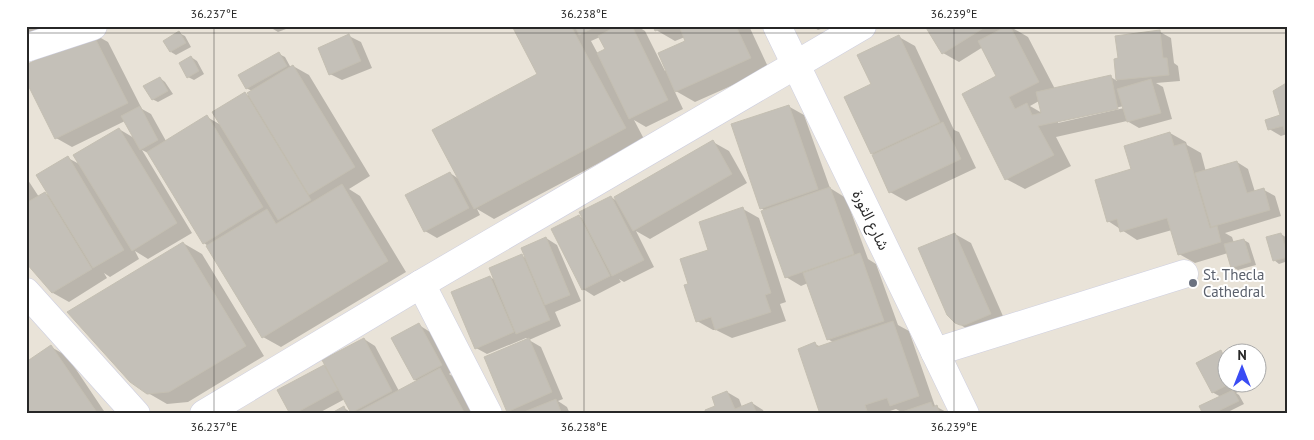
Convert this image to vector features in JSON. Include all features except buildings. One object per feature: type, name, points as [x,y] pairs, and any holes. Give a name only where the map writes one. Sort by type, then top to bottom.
[{"type":"street","points":[[26,48],[94,26]]},
{"type":"street","name":"شارع الثورة","points":[[777,26],[965,414]]},
{"type":"street","points":[[204,414],[421,284],[862,26]]},
{"type":"street","points":[[935,352],[1184,274]]},
{"type":"street","points":[[421,284],[488,414]]},
{"type":"street","points":[[26,292],[136,414]]},
{"type":"place","name":"St. Thecla Cathedral","points":[[1193,283]]}]
